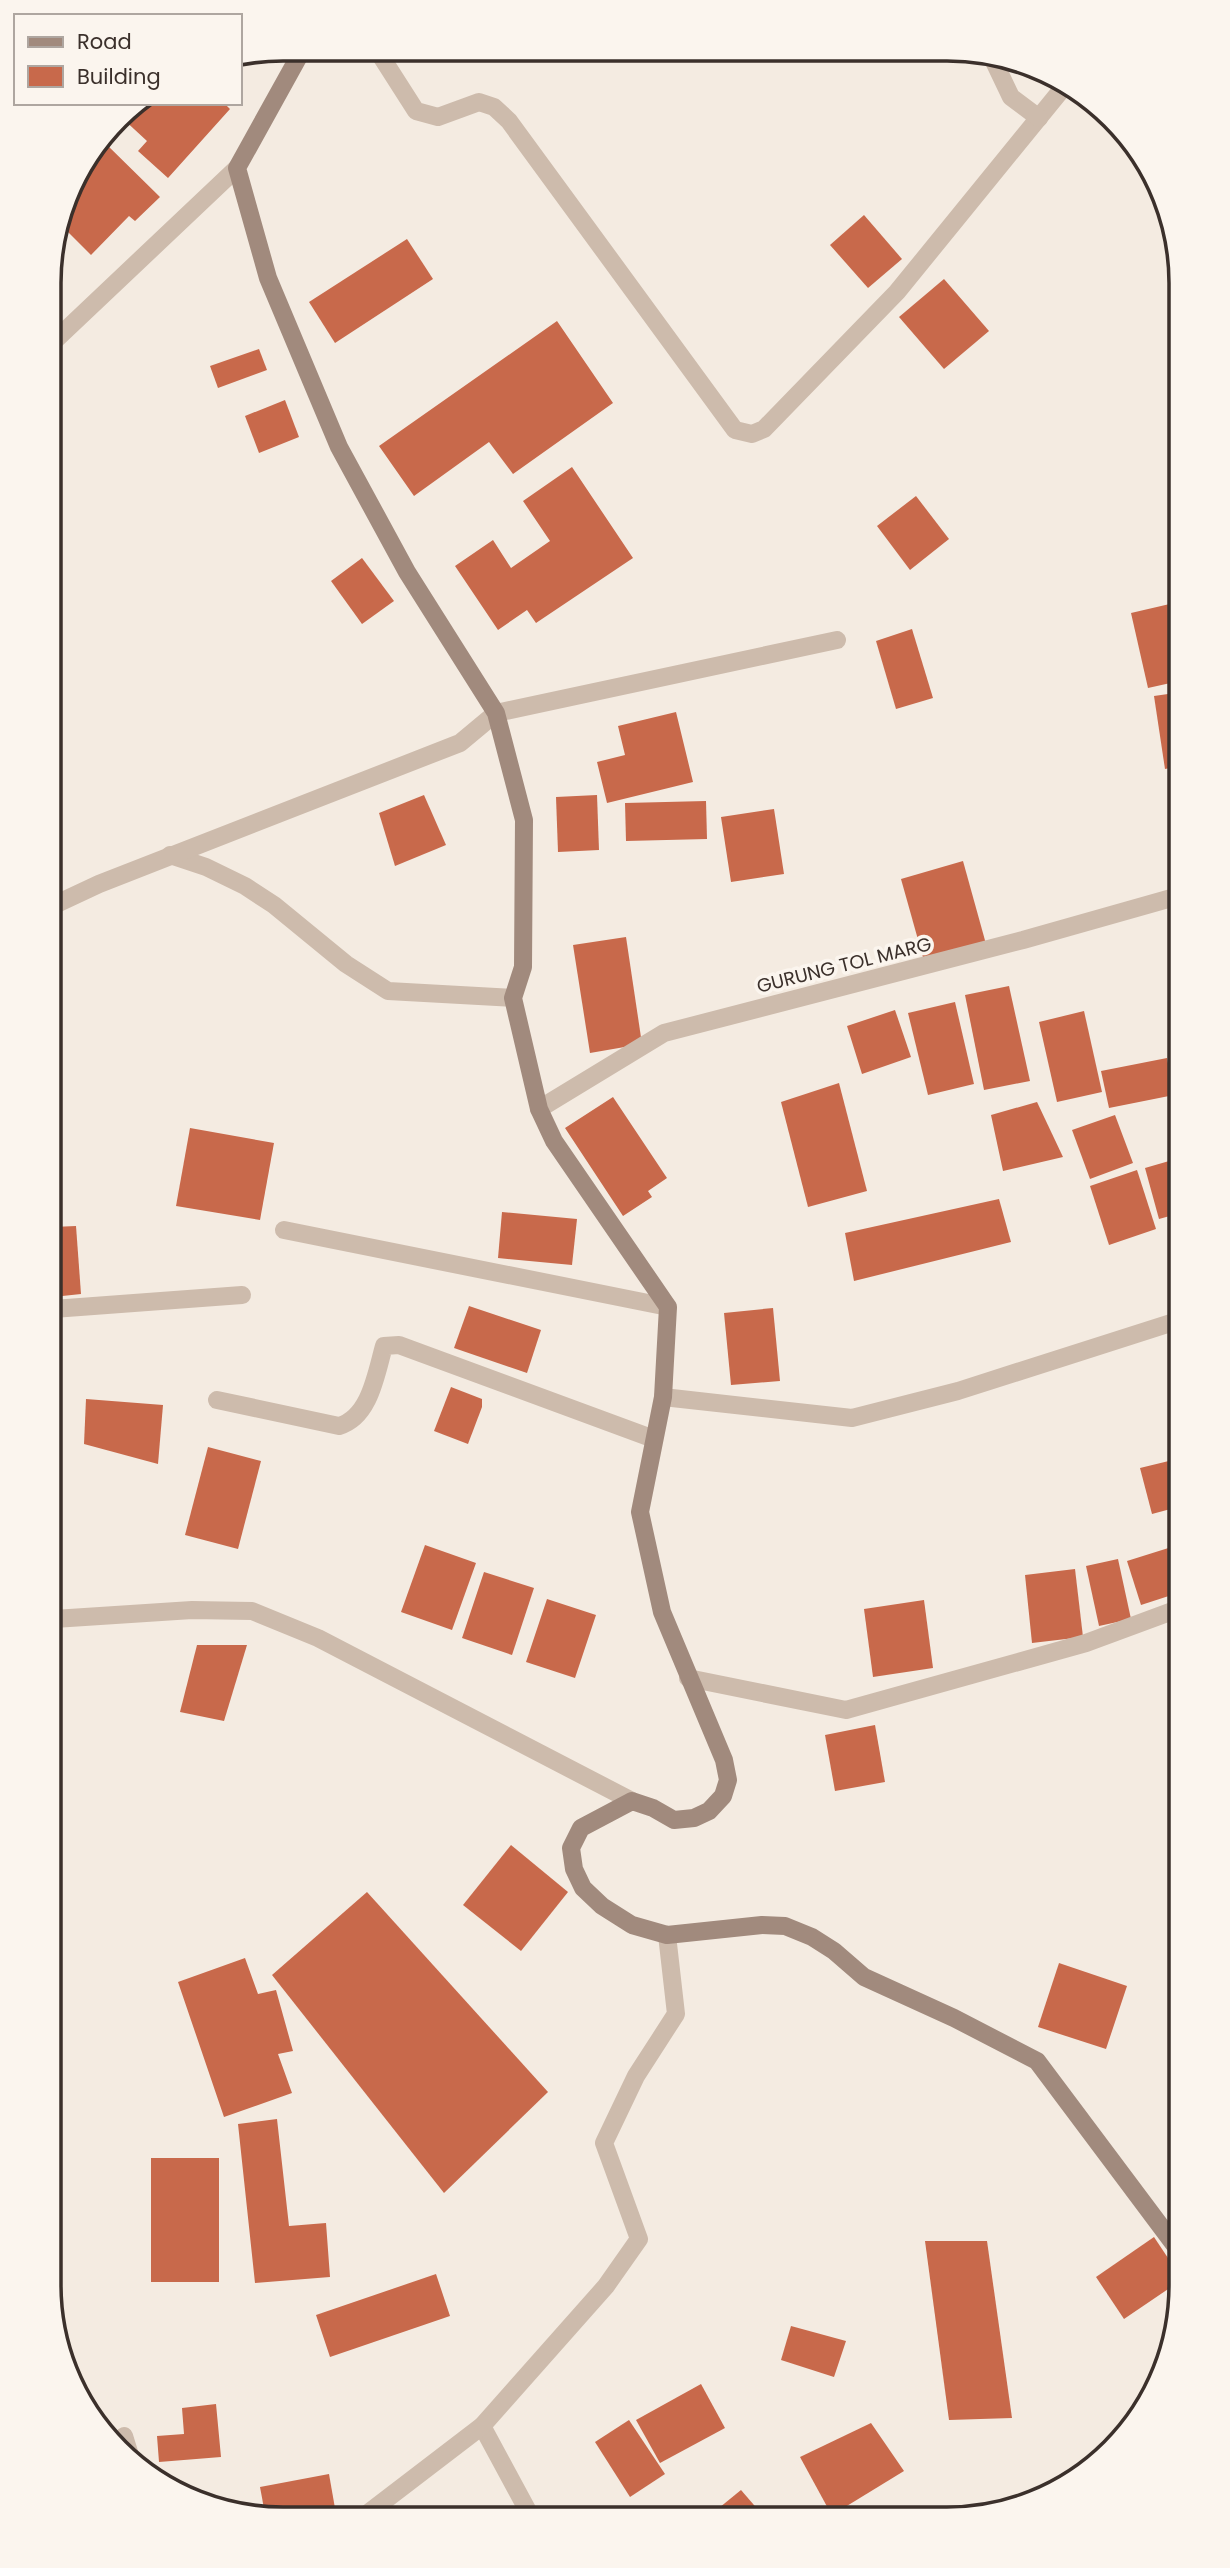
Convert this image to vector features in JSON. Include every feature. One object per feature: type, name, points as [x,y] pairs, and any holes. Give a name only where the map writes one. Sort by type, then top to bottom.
[{"type":"main road","points":[[296,61],[237,168],[268,278],[339,447],[407,572],[496,713],[524,820],[523,967],[513,998],[539,1109],[554,1141],[668,1307],[663,1396],[640,1511],[662,1612],[724,1760],[728,1780],[723,1796],[709,1811],[694,1818],[674,1820],[653,1808],[632,1801],[581,1828],[571,1848],[574,1869],[583,1888],[601,1906],[632,1925],[667,1935],[762,1925],[785,1926],[812,1937],[834,1951],[864,1977],[954,2018],[1037,2061],[1168,2236]]},
{"type":"street","points":[[384,61],[416,111],[438,117],[479,102],[494,107],[509,121],[735,430],[752,434],[764,429],[897,292],[1059,93]]},
{"type":"street","points":[[997,68],[1012,97],[1039,118]]},
{"type":"street","points":[[62,334],[237,168]]},
{"type":"street","points":[[62,901],[170,855],[460,743],[496,713],[837,640]]},
{"type":"street","points":[[170,855],[206,867],[245,886],[274,905],[346,964],[388,991],[513,998]]},
{"type":"street","name":"GURUNG TOL MARG","points":[[539,1109],[663,1033],[1023,940],[1169,899]]},
{"type":"street","points":[[284,1230],[668,1307]]},
{"type":"street","points":[[61,1309],[242,1295]]},
{"type":"street","points":[[663,1396],[852,1418],[958,1391],[1168,1324]]},
{"type":"street","points":[[217,1400],[340,1426],[352,1422],[362,1412],[384,1346],[399,1345],[654,1439]]},
{"type":"street","points":[[61,1619],[192,1610],[251,1611],[318,1638],[632,1801]]},
{"type":"street","points":[[688,1678],[846,1710],[1086,1643],[1168,1613]]},
{"type":"street","points":[[377,2507],[482,2426],[606,2286],[639,2239],[604,2143],[636,2076],[676,2014],[667,1935]]},
{"type":"street","points":[[482,2426],[526,2507]]},
{"type":"street","points":[[124,2436],[126,2442]]},
{"type":"building","points":[[152,105],[226,105],[230,109],[168,178],[138,151],[147,141],[129,124]]},
{"type":"building","points":[[108,146],[160,197],[135,221],[129,216],[91,255],[68,232],[84,185]]},
{"type":"building","points":[[864,215],[902,259],[868,288],[830,245]]},
{"type":"building","points":[[407,239],[433,279],[335,343],[309,302]]},
{"type":"building","points":[[944,279],[989,331],[944,369],[899,317]]},
{"type":"building","points":[[557,321],[613,403],[513,474],[489,442],[414,496],[379,446]]},
{"type":"building","points":[[259,349],[267,370],[218,388],[210,366]]},
{"type":"building","points":[[285,400],[299,437],[259,453],[245,416]]},
{"type":"building","points":[[572,467],[633,558],[536,623],[527,610],[498,630],[455,566],[493,540],[511,568],[550,541],[523,501]]},
{"type":"building","points":[[916,496],[949,539],[910,570],[877,526]]},
{"type":"building","points":[[362,558],[394,601],[362,624],[331,581]]},
{"type":"building","points":[[1169,604],[1169,683],[1148,688],[1131,613]]},
{"type":"building","points":[[912,629],[933,698],[896,709],[876,641]]},
{"type":"building","points":[[1169,694],[1169,768],[1165,769],[1154,696]]},
{"type":"building","points":[[676,712],[693,782],[607,803],[597,762],[625,755],[618,726]]},
{"type":"building","points":[[424,795],[446,845],[395,866],[379,813]]},
{"type":"building","points":[[597,795],[599,850],[558,852],[556,797]]},
{"type":"building","points":[[706,801],[707,839],[626,841],[625,803]]},
{"type":"building","points":[[774,809],[784,874],[731,882],[721,817]]},
{"type":"building","points":[[963,861],[986,944],[924,961],[901,879]]},
{"type":"building","points":[[626,937],[642,1044],[590,1053],[573,945]]},
{"type":"building","points":[[1009,986],[1030,1081],[984,1090],[965,995]]},
{"type":"building","points":[[955,1002],[974,1084],[928,1095],[908,1013]]},
{"type":"building","points":[[895,1010],[911,1057],[862,1074],[847,1026]]},
{"type":"building","points":[[1084,1011],[1102,1092],[1057,1102],[1039,1022]]},
{"type":"building","points":[[1167,1058],[1169,1096],[1109,1108],[1101,1071]]},
{"type":"building","points":[[839,1083],[867,1191],[808,1207],[781,1102]]},
{"type":"building","points":[[613,1097],[667,1178],[648,1191],[652,1197],[623,1216],[565,1128]]},
{"type":"building","points":[[1037,1102],[1063,1157],[1003,1171],[991,1115]]},
{"type":"building","points":[[1115,1115],[1133,1163],[1090,1179],[1072,1130]]},
{"type":"building","points":[[190,1128],[274,1143],[260,1220],[176,1206]]},
{"type":"building","points":[[1169,1161],[1169,1216],[1159,1219],[1145,1168]]},
{"type":"building","points":[[1137,1170],[1156,1229],[1109,1245],[1090,1186]]},
{"type":"building","points":[[999,1199],[1011,1242],[854,1281],[845,1233]]},
{"type":"building","points":[[502,1212],[577,1219],[572,1265],[498,1258]]},
{"type":"building","points":[[76,1226],[81,1294],[61,1296],[62,1227]]},
{"type":"building","points":[[469,1306],[541,1330],[527,1373],[454,1348]]},
{"type":"building","points":[[773,1308],[780,1381],[731,1385],[724,1313]]},
{"type":"building","points":[[451,1387],[482,1399],[482,1407],[468,1444],[434,1431]]},
{"type":"building","points":[[86,1399],[163,1405],[158,1464],[84,1444]]},
{"type":"building","points":[[208,1447],[261,1461],[238,1549],[185,1535]]},
{"type":"building","points":[[1168,1461],[1168,1510],[1152,1514],[1140,1468]]},
{"type":"building","points":[[425,1545],[476,1563],[452,1630],[401,1612]]},
{"type":"building","points":[[1168,1548],[1168,1596],[1141,1605],[1127,1561]]},
{"type":"building","points":[[1118,1559],[1131,1619],[1099,1626],[1086,1566]]},
{"type":"building","points":[[1075,1569],[1083,1637],[1032,1643],[1025,1575]]},
{"type":"building","points":[[484,1572],[534,1588],[512,1655],[462,1638]]},
{"type":"building","points":[[547,1599],[596,1615],[575,1678],[526,1662]]},
{"type":"building","points":[[924,1600],[933,1668],[873,1677],[864,1609]]},
{"type":"building","points":[[197,1645],[247,1645],[224,1721],[180,1712]]},
{"type":"building","points":[[875,1725],[885,1782],[835,1791],[825,1735]]},
{"type":"building","points":[[511,1845],[568,1892],[521,1951],[463,1905]]},
{"type":"building","points":[[367,1892],[548,2092],[444,2193],[272,1975]]},
{"type":"building","points":[[245,1958],[258,1994],[276,1990],[293,2051],[278,2054],[292,2093],[224,2117],[178,1982]]},
{"type":"building","points":[[1059,1963],[1127,1986],[1106,2049],[1038,2027]]},
{"type":"building","points":[[277,2119],[289,2226],[326,2223],[330,2277],[255,2283],[238,2124]]},
{"type":"building","points":[[151,2158],[219,2158],[219,2282],[151,2282]]},
{"type":"building","points":[[1154,2237],[1168,2258],[1168,2289],[1124,2319],[1096,2277]]},
{"type":"building","points":[[925,2241],[987,2241],[1012,2418],[949,2420]]},
{"type":"building","points":[[436,2274],[450,2316],[330,2357],[316,2315]]},
{"type":"building","points":[[791,2326],[846,2341],[834,2377],[781,2360]]},
{"type":"building","points":[[701,2384],[725,2428],[660,2463],[636,2420]]},
{"type":"building","points":[[216,2404],[221,2457],[159,2462],[157,2436],[184,2434],[182,2408]]},
{"type":"building","points":[[629,2420],[665,2474],[630,2497],[595,2442]]},
{"type":"building","points":[[871,2423],[904,2471],[845,2507],[827,2507],[800,2457]]},
{"type":"building","points":[[329,2474],[335,2507],[263,2506],[260,2487]]},
{"type":"building","points":[[741,2490],[756,2507],[720,2507]]}]
